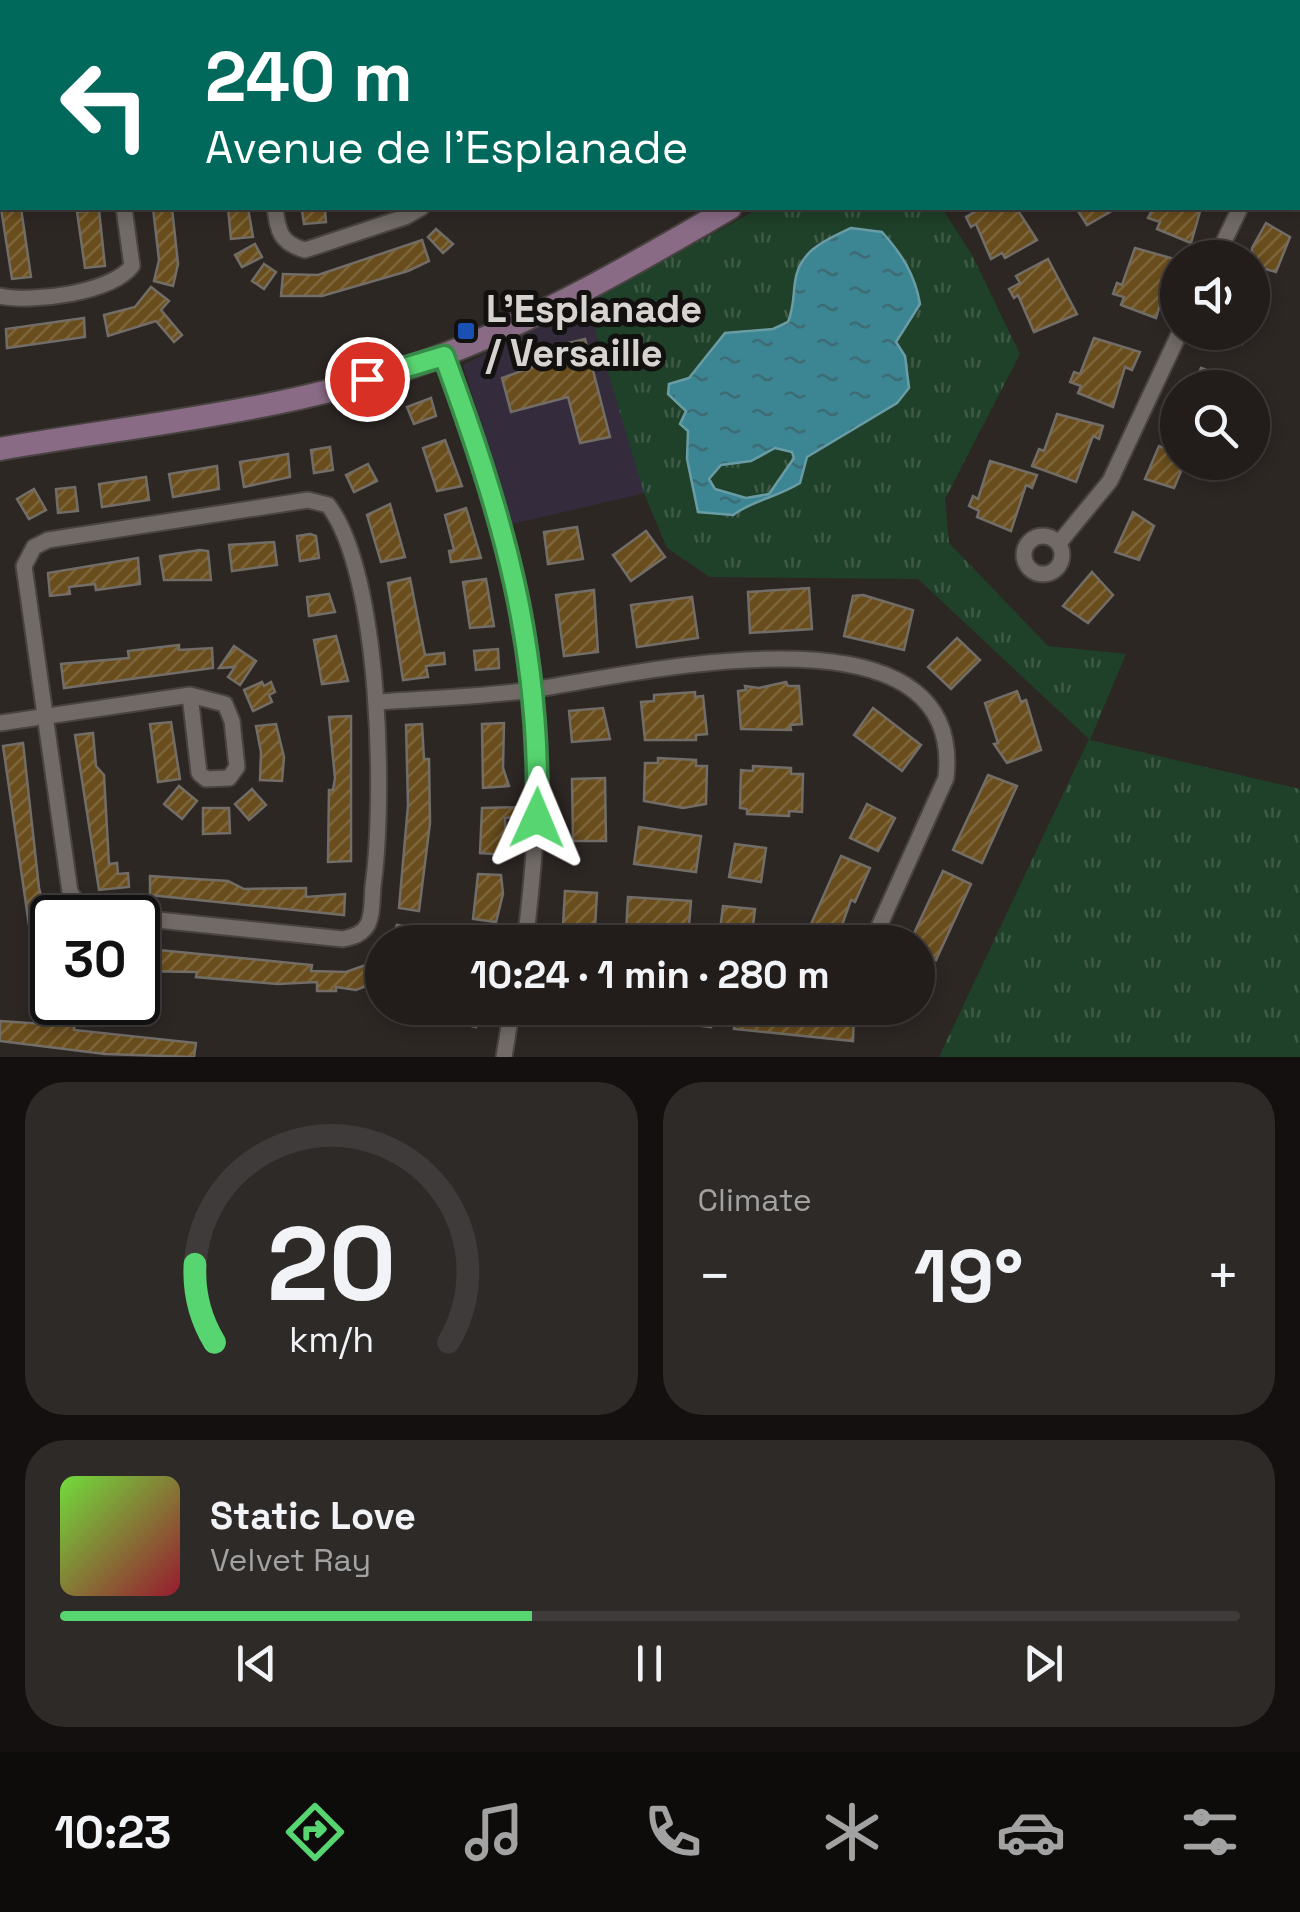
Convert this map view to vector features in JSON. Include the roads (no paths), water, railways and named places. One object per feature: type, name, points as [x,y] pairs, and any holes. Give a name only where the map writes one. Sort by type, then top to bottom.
[{"type":"street","points":[[0,296],[89,290],[120,281],[132,266],[124,210]]},
{"type":"street","points":[[275,210],[278,234],[290,246],[304,250],[405,218],[418,210]]},
{"type":"street","points":[[0,449],[265,404],[444,356],[552,308],[726,210]]},
{"type":"street","points":[[1225,240],[1239,210]]},
{"type":"street","points":[[1059,543],[1110,481],[1172,350]]},
{"type":"street","points":[[444,356],[502,524],[526,630],[533,690],[537,818],[527,925]]},
{"type":"street","points":[[0,438],[115,429]]},
{"type":"street","points":[[72,895],[24,566],[34,546],[48,540],[308,500],[328,505],[343,531],[378,702],[378,855],[368,924],[358,935],[343,940],[160,921]]},
{"type":"street","points":[[378,702],[533,690],[668,668],[780,658],[842,662],[907,688],[935,713],[947,742],[946,778],[880,925]]},
{"type":"street","points":[[0,723],[190,696],[225,704],[232,721],[237,767],[229,778],[217,780],[198,773],[190,696]]},
{"type":"street","points":[[504,1057],[509,1025]]},
{"type":"water","points":[[851,228],[882,232],[901,257],[918,293],[920,304],[896,342],[905,356],[909,388],[897,403],[807,457],[800,483],[733,515],[698,512],[687,459],[688,431],[680,424],[686,411],[668,394],[669,384],[689,378],[725,333],[773,329],[788,322],[802,262],[823,242]],"holes":[[[775,448],[792,452],[794,458],[769,494],[746,498],[715,489],[709,479],[721,465],[751,461]]]},
{"type":"place","name":"L'Esplanade / Versaille","points":[[466,331]]}]
